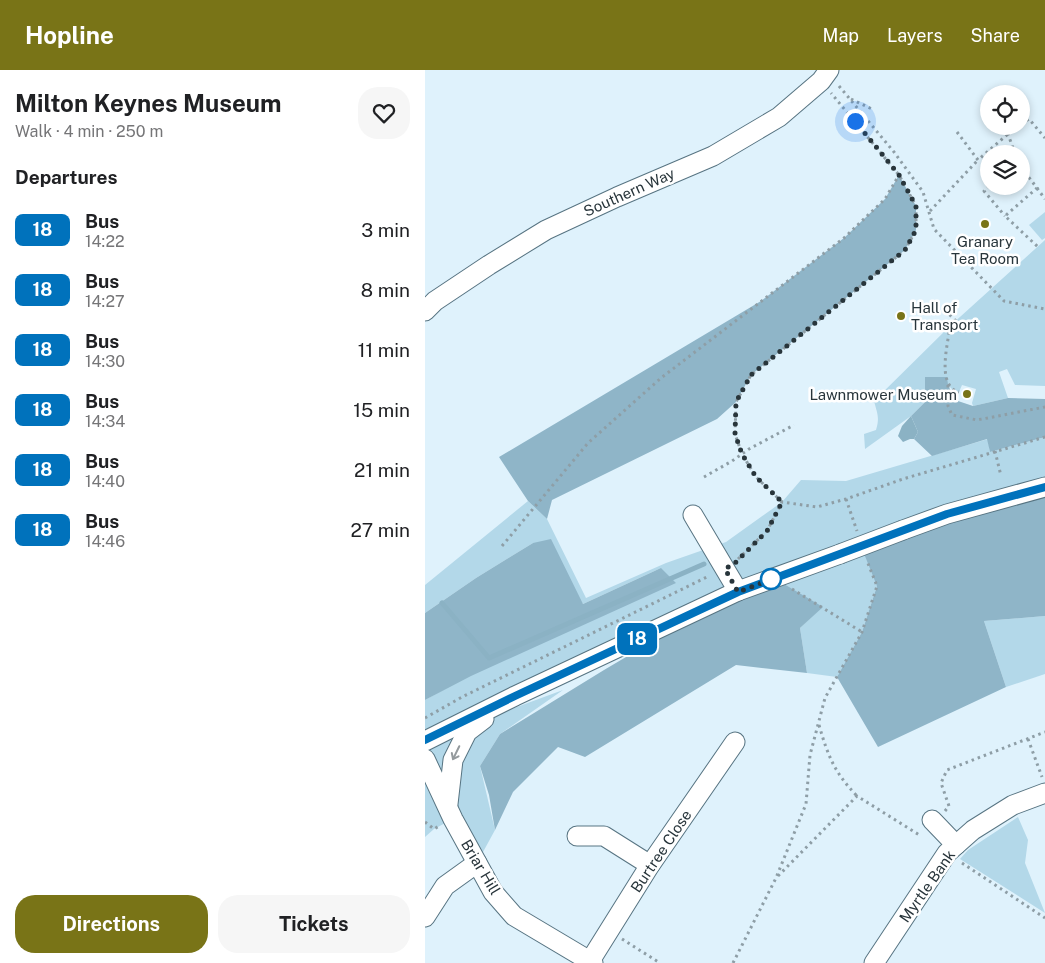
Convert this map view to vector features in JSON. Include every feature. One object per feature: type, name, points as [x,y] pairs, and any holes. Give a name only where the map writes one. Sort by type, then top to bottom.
[{"type":"street","name":"Southern Way","points":[[425,311],[435,301],[546,230],[713,156],[779,117],[826,74]]},
{"type":"street","points":[[425,740],[738,592],[947,514],[1045,487]]},
{"type":"street","points":[[693,515],[738,592]]},
{"type":"street","points":[[447,808],[453,760],[467,732],[515,696]]},
{"type":"street","name":"Burtree Close","points":[[592,962],[650,865],[735,742]]},
{"type":"street","name":"Briar Hill","points":[[425,759],[447,808],[493,892],[514,916],[592,962]]},
{"type":"street","name":"Myrtle Bank","points":[[874,963],[952,849],[973,830],[1013,805],[1045,793]]},
{"type":"street","points":[[930,827],[952,849]]},
{"type":"street","points":[[577,836],[604,836],[650,865]]},
{"type":"street","points":[[425,917],[445,886],[477,863]]},
{"type":"path","points":[[826,74],[849,98],[894,152],[923,192],[934,229],[1004,301],[1045,309]]},
{"type":"path","points":[[826,74],[899,175],[916,206],[916,230],[905,250],[751,375],[736,402],[735,434],[742,454],[756,477],[782,502],[817,507],[903,479],[1045,437]]},
{"type":"path","points":[[849,98],[874,110]]},
{"type":"path","points":[[1030,120],[1045,138]]},
{"type":"path","points":[[957,132],[978,160]]},
{"type":"path","points":[[930,211],[978,160],[1007,135]]},
{"type":"path","points":[[502,546],[588,443],[661,378],[844,238],[885,199],[899,175]]},
{"type":"path","points":[[1030,179],[1045,199]]},
{"type":"path","points":[[1005,216],[1037,188]]},
{"type":"path","points":[[988,195],[1005,216],[1038,247]]},
{"type":"path","points":[[989,204],[993,201]]},
{"type":"path","points":[[945,310],[956,321]]},
{"type":"path","points":[[951,326],[944,367],[948,386],[948,406],[952,415],[977,420],[1045,407]]},
{"type":"path","points":[[948,386],[954,391],[959,392]]},
{"type":"path","points":[[704,477],[794,425]]},
{"type":"path","points":[[995,451],[1001,476]]},
{"type":"path","points":[[846,499],[858,534]]},
{"type":"path","points":[[425,718],[506,676],[725,569],[736,562],[767,531],[782,502]]},
{"type":"path","points":[[733,963],[776,878],[806,804],[810,755],[825,698],[862,632],[877,586],[867,560]]},
{"type":"path","points":[[774,578],[862,632]]},
{"type":"path","points":[[818,723],[827,752],[841,780],[857,796],[930,827],[949,806],[941,783],[947,770],[1045,732]]},
{"type":"path","points":[[1028,739],[1045,784]]},
{"type":"path","points":[[776,878],[857,796]]},
{"type":"path","points":[[952,849],[1045,918]]},
{"type":"path","points":[[609,931],[659,963]]},
{"type":"shaded area","points":[[899,175],[916,206],[916,230],[905,250],[751,375],[736,402],[717,419],[552,500],[547,519],[528,501],[499,457],[761,301],[844,238],[885,199]]},
{"type":"shaded area","points":[[1045,212],[1045,238],[1042,240],[1029,225]]},
{"type":"shaded area","points":[[1045,240],[1045,386],[1015,385],[1007,369],[999,372],[1008,398],[973,406],[972,403],[976,389],[962,385],[959,392],[954,391],[948,385],[925,377],[925,402],[911,416],[865,449],[864,434],[876,430],[878,422],[874,401],[950,326]]},
{"type":"shaded area","points":[[925,377],[947,377],[948,385],[955,400],[973,406],[1008,398],[1045,399],[1045,437],[990,452],[987,439],[932,456],[914,439],[918,432],[911,416],[925,402]]},
{"type":"shaded area","points":[[911,416],[918,432],[914,439],[903,442],[898,436],[902,426]]},
{"type":"shaded area","points":[[1045,437],[1045,487],[877,586],[862,632],[837,677],[807,673],[800,628],[822,607],[774,578],[425,741],[425,700],[661,568],[583,604],[533,543],[476,578],[425,613],[425,585],[528,501],[547,519],[586,598],[666,563],[726,542],[782,502],[801,480],[846,481],[988,439],[990,452]]},
{"type":"shaded area","points":[[1045,487],[1045,616],[984,621],[1006,687],[878,747],[837,677],[862,632],[877,586],[863,551]]},
{"type":"shaded area","points":[[551,539],[583,604],[661,568],[676,583],[471,676],[425,700],[425,613],[476,578],[533,543]]},
{"type":"shaded area","points":[[774,578],[823,607],[800,628],[807,673],[736,665],[585,757],[558,747],[513,792],[495,830],[489,795],[480,766],[500,734],[738,591]]},
{"type":"shaded area","points":[[1045,616],[1045,674],[1006,687],[984,621]]},
{"type":"shaded area","points":[[563,690],[500,734],[480,766],[495,830],[477,863],[453,819],[434,829],[425,837],[425,741]]},
{"type":"shaded area","points":[[1018,817],[1028,840],[1025,863],[1045,913],[960,859],[968,850]]},
{"type":"waterway","points":[[442,603],[489,658],[704,564]]},
{"type":"bus line","name":"18","points":[[425,740],[738,592],[947,514],[1045,487]]},
{"type":"place","name":"Granary Tea Room","points":[[985,224]]},
{"type":"place","name":"Hall of Transport","points":[[901,316]]},
{"type":"place","name":"Lawnmower Museum","points":[[967,394]]},
{"type":"route","points":[[771,579],[774,578],[738,592],[725,569],[736,562],[767,531],[782,502],[756,477],[742,454],[735,434],[736,402],[751,375],[905,250],[916,230],[916,206],[899,175],[855,121]]}]
